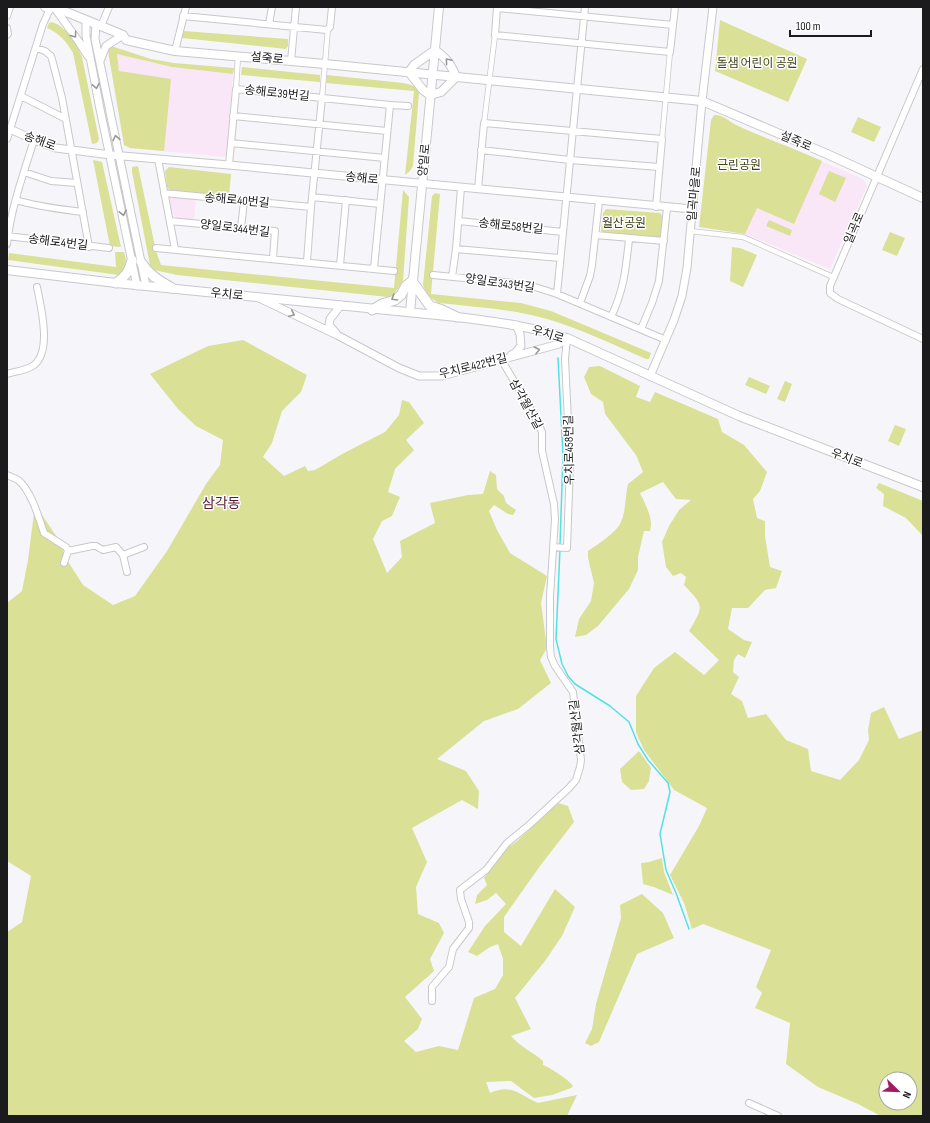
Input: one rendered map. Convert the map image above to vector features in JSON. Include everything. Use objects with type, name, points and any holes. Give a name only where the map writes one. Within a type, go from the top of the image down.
[{"type":"main road","name":"설죽로","points":[[51,7],[124,35],[126,40],[175,51],[489,79],[702,101],[827,154],[923,198]]},
{"type":"main road","name":"양일로","points":[[410,312],[438,7]]},
{"type":"main road","points":[[435,50],[444,56],[452,66],[456,76],[441,92],[430,95],[423,90],[409,72],[414,65],[435,50]]},
{"type":"main road","points":[[116,283],[124,278],[137,261],[158,280],[172,288]]},
{"type":"main road","name":"우치로","points":[[7,270],[137,286],[172,288],[341,305],[372,310],[457,317],[516,325],[544,331],[567,338],[739,416],[923,487]]},
{"type":"main road","points":[[372,310],[382,304],[395,300],[406,286],[412,282],[430,306],[457,317]]},
{"type":"street","points":[[7,16],[10,7]]},
{"type":"street","points":[[7,139],[36,48],[51,7]]},
{"type":"street","points":[[51,7],[79,42],[92,64]]},
{"type":"street","points":[[109,7],[98,25],[95,39],[120,156],[137,261],[137,286]]},
{"type":"street","points":[[175,51],[186,7]]},
{"type":"street","points":[[269,24],[272,7]]},
{"type":"street","points":[[291,61],[296,7]]},
{"type":"street","points":[[322,98],[328,28],[330,26],[332,7]]},
{"type":"street","points":[[478,189],[497,7],[673,25]]},
{"type":"street","points":[[557,294],[585,7]]},
{"type":"street","points":[[656,207],[665,96],[675,7]]},
{"type":"street","name":"일곡마을로","points":[[650,376],[666,340],[682,296],[687,268],[702,101],[713,7]]},
{"type":"street","points":[[183,16],[326,30],[328,28]]},
{"type":"street","points":[[86,20],[86,36],[111,155],[137,261],[146,286]]},
{"type":"street","points":[[7,28],[7,35]]},
{"type":"street","points":[[100,61],[106,46],[124,35]]},
{"type":"street","points":[[495,35],[670,52]]},
{"type":"street","points":[[36,48],[45,51],[51,56],[62,98],[64,118],[71,151]]},
{"type":"street","points":[[236,89],[238,56]]},
{"type":"street","name":"일곡로","points":[[923,69],[830,286],[830,293],[838,299],[923,339]]},
{"type":"street","name":"송해로39번길","points":[[229,165],[236,89],[408,106]]},
{"type":"street","points":[[21,96],[64,118]]},
{"type":"street","name":"송해로39번길","points":[[315,173],[322,98]]},
{"type":"street","points":[[374,268],[390,105]]},
{"type":"street","points":[[233,116],[388,131]]},
{"type":"street","points":[[484,123],[662,139]]},
{"type":"street","name":"송해로","points":[[10,130],[56,148],[71,151],[315,173],[656,207],[692,209]]},
{"type":"street","points":[[7,244],[7,236],[16,200],[34,140]]},
{"type":"street","points":[[231,143],[385,158]]},
{"type":"street","points":[[482,150],[570,160],[659,167]]},
{"type":"street","name":"송해로","points":[[71,151],[89,247]]},
{"type":"street","points":[[158,159],[175,249]]},
{"type":"street","points":[[24,172],[51,181],[77,184]]},
{"type":"street","points":[[307,262],[315,173]]},
{"type":"street","points":[[452,277],[459,221],[461,188]]},
{"type":"street","name":"송해로40번길","points":[[164,193],[311,207]]},
{"type":"street","points":[[312,197],[380,204]]},
{"type":"street","points":[[16,200],[30,205],[83,212]]},
{"type":"street","points":[[340,265],[346,200]]},
{"type":"street","points":[[241,228],[244,201]]},
{"type":"street","points":[[580,303],[590,276],[599,201]]},
{"type":"street","points":[[641,329],[659,281],[667,208]]},
{"type":"street","name":"양일로344번길","points":[[170,221],[275,231],[273,258]]},
{"type":"street","name":"송해로58번길","points":[[459,221],[563,232]]},
{"type":"street","points":[[690,231],[743,237],[833,277]]},
{"type":"street","points":[[596,235],[664,241]]},
{"type":"street","name":"송해로4번길","points":[[7,236],[89,247],[109,248]]},
{"type":"street","points":[[611,317],[621,296],[626,274],[629,239]]},
{"type":"street","points":[[156,248],[273,258],[394,271]]},
{"type":"street","points":[[456,249],[560,258]]},
{"type":"street","name":"양일로343번길","points":[[433,275],[532,286],[580,303],[666,340]]},
{"type":"street","points":[[7,374],[32,366],[39,360],[43,350],[43,318],[37,287]]},
{"type":"street","name":"우치로422번길","points":[[257,297],[337,335],[399,368],[419,376],[442,376],[503,358],[559,344],[567,338]]},
{"type":"street","points":[[337,335],[329,325],[330,319],[341,305]]},
{"type":"street","points":[[503,358],[516,352],[521,346],[520,334],[516,325]]},
{"type":"street","name":"우치로458번길","points":[[553,547],[567,548],[570,463],[565,359],[567,338]]},
{"type":"street","name":"삼각월산길","points":[[432,1001],[432,987],[449,967],[454,949],[469,928],[469,922],[461,899],[460,890],[486,870],[507,843],[569,788],[576,780],[581,760],[573,692],[555,666],[551,657],[549,614],[555,519],[554,504],[542,451],[542,432],[503,358]]},
{"type":"street","points":[[7,475],[17,479],[30,496],[40,518],[44,533],[66,547],[68,551]]},
{"type":"street","points":[[68,551],[92,546],[96,546],[103,550],[116,547],[123,555],[127,572]]},
{"type":"street","points":[[123,555],[144,547]]},
{"type":"street","points":[[64,564],[68,551]]},
{"type":"street","points":[[748,1103],[778,1116]]},
{"type":"shaded area","points":[[117,54],[172,67],[233,74],[226,156],[130,148]]},
{"type":"shaded area","points":[[784,145],[863,179],[867,186],[830,269],[745,234]]},
{"type":"shaded area","points":[[170,197],[196,199],[194,220],[178,219],[173,214],[170,206]]},
{"type":"green space","name":"돌샘 어린이 공원","points":[[720,20],[807,59],[788,102],[715,71]]},
{"type":"green space","points":[[52,22],[59,25],[68,33],[75,42],[82,57],[99,139],[97,143],[92,144],[73,53],[62,38],[47,28],[49,23]]},
{"type":"green space","points":[[184,31],[288,39],[288,46],[286,49],[182,38]]},
{"type":"green space","points":[[108,45],[151,59],[174,63],[234,68],[233,74],[172,67],[117,54],[119,71],[171,79],[164,151],[130,148],[124,145]]},
{"type":"green space","points":[[242,67],[320,75],[320,82],[241,75]]},
{"type":"green space","points":[[327,75],[403,83],[416,88],[419,93],[413,166],[410,171],[405,175],[414,91],[326,83]]},
{"type":"green space","name":"근린공원","points":[[714,115],[723,117],[747,130],[822,161],[794,224],[757,208],[745,234],[699,227],[711,120]]},
{"type":"green space","points":[[858,117],[881,127],[874,142],[851,132]]},
{"type":"green space","points":[[93,160],[102,162],[121,247],[110,246]]},
{"type":"green space","points":[[138,166],[156,251],[161,265],[394,288],[403,190],[409,197],[403,281],[394,294],[388,297],[177,275],[154,270],[150,265],[132,172],[132,167]]},
{"type":"green space","points":[[169,167],[231,174],[229,197],[170,190],[167,187],[165,171]]},
{"type":"green space","points":[[829,171],[846,178],[835,202],[819,194]]},
{"type":"green space","points":[[435,193],[440,194],[431,294],[521,303],[551,311],[651,353],[649,359],[585,332],[547,319],[480,307],[439,303],[434,300],[427,294],[423,285],[432,196]]},
{"type":"green space","name":"월산공원","points":[[606,209],[660,213],[663,217],[662,235],[658,239],[605,234],[601,231],[603,213]]},
{"type":"green space","points":[[769,220],[792,230],[790,236],[766,226]]},
{"type":"green space","points":[[890,232],[905,238],[897,256],[882,250]]},
{"type":"green space","points":[[732,247],[740,248],[757,255],[743,287],[730,281]]},
{"type":"green space","points":[[115,252],[124,252],[126,258],[125,267],[119,275],[8,260],[9,253],[116,267]]},
{"type":"green space","points":[[243,340],[307,375],[301,392],[282,411],[272,443],[263,457],[284,476],[305,466],[308,471],[315,470],[385,432],[399,415],[402,400],[409,402],[424,423],[406,440],[414,450],[395,469],[388,492],[400,497],[392,516],[382,521],[373,539],[387,573],[402,557],[400,541],[435,523],[430,503],[468,495],[483,494],[490,471],[496,475],[497,489],[504,496],[506,503],[516,510],[513,515],[508,514],[494,505],[489,511],[497,530],[510,553],[547,576],[541,603],[547,648],[540,660],[551,683],[518,709],[484,721],[437,759],[466,771],[479,791],[478,809],[462,800],[412,828],[427,862],[416,887],[418,914],[439,923],[444,933],[430,959],[434,971],[405,997],[422,1019],[418,1029],[404,1041],[416,1052],[439,1046],[458,1050],[474,998],[495,989],[503,975],[503,959],[498,944],[490,947],[477,956],[468,952],[485,926],[506,904],[496,893],[487,900],[475,904],[477,895],[487,885],[484,878],[504,850],[517,841],[558,803],[568,806],[574,822],[540,866],[504,917],[504,932],[521,946],[555,889],[575,907],[562,936],[545,961],[515,998],[531,1029],[511,1036],[518,1043],[543,1061],[543,1065],[560,1074],[573,1086],[552,1095],[534,1098],[511,1081],[486,1082],[490,1093],[504,1089],[515,1091],[538,1103],[577,1095],[567,1116],[7,1116],[7,932],[22,922],[31,876],[7,861],[7,603],[22,591],[28,560],[35,505],[57,537],[67,560],[83,585],[113,605],[135,596],[167,551],[206,484],[220,465],[223,440],[196,426],[178,409],[150,374],[208,346]]},
{"type":"green space","points":[[600,366],[640,386],[636,397],[650,402],[655,392],[718,419],[722,432],[744,445],[767,472],[760,491],[753,499],[757,518],[765,521],[765,536],[770,567],[782,571],[776,588],[765,590],[748,608],[732,608],[728,629],[744,640],[752,642],[745,658],[738,654],[734,660],[733,672],[739,677],[731,694],[742,701],[748,718],[766,714],[786,740],[808,749],[811,771],[840,780],[859,760],[869,740],[868,730],[871,713],[884,707],[899,739],[923,730],[923,1116],[881,1116],[858,1104],[818,1087],[786,1064],[790,1023],[755,1008],[762,993],[756,987],[771,950],[703,924],[692,929],[684,903],[670,875],[699,826],[707,808],[674,790],[644,750],[636,732],[636,696],[654,668],[675,652],[704,675],[719,660],[689,631],[697,616],[700,606],[684,585],[686,577],[681,573],[673,576],[666,567],[662,542],[669,526],[679,510],[691,500],[676,499],[663,482],[640,493],[648,512],[651,526],[650,531],[644,531],[638,557],[638,570],[629,589],[598,626],[586,635],[575,637],[579,619],[591,601],[594,583],[588,558],[588,551],[610,535],[618,527],[622,520],[628,484],[643,472],[636,455],[605,414],[603,402],[591,394],[584,377],[589,367]]},
{"type":"green space","points":[[749,377],[770,386],[766,394],[745,385]]},
{"type":"green space","points":[[785,381],[792,384],[785,402],[777,399]]},
{"type":"green space","points":[[895,425],[906,429],[899,446],[888,441]]},
{"type":"green space","points":[[879,483],[923,501],[923,536],[906,518],[883,506],[884,494],[876,488]]},
{"type":"green space","points":[[639,751],[651,768],[649,781],[644,789],[631,790],[622,782],[620,769]]},
{"type":"green space","points":[[662,858],[664,872],[673,895],[643,884],[641,863]]},
{"type":"green space","points":[[642,894],[663,913],[674,938],[637,954],[599,1042],[591,1046],[585,1043],[592,1029],[596,1004],[621,918],[620,905]]},
{"type":"waterway","points":[[558,358],[563,455],[560,545]]},
{"type":"waterway","points":[[560,549],[556,639],[562,664],[568,676],[575,684],[610,706],[629,722],[638,744],[648,760],[668,783],[670,792],[660,834],[666,870],[689,929]]},
{"type":"district","name":"삼각동","points":[[221,503]]}]
